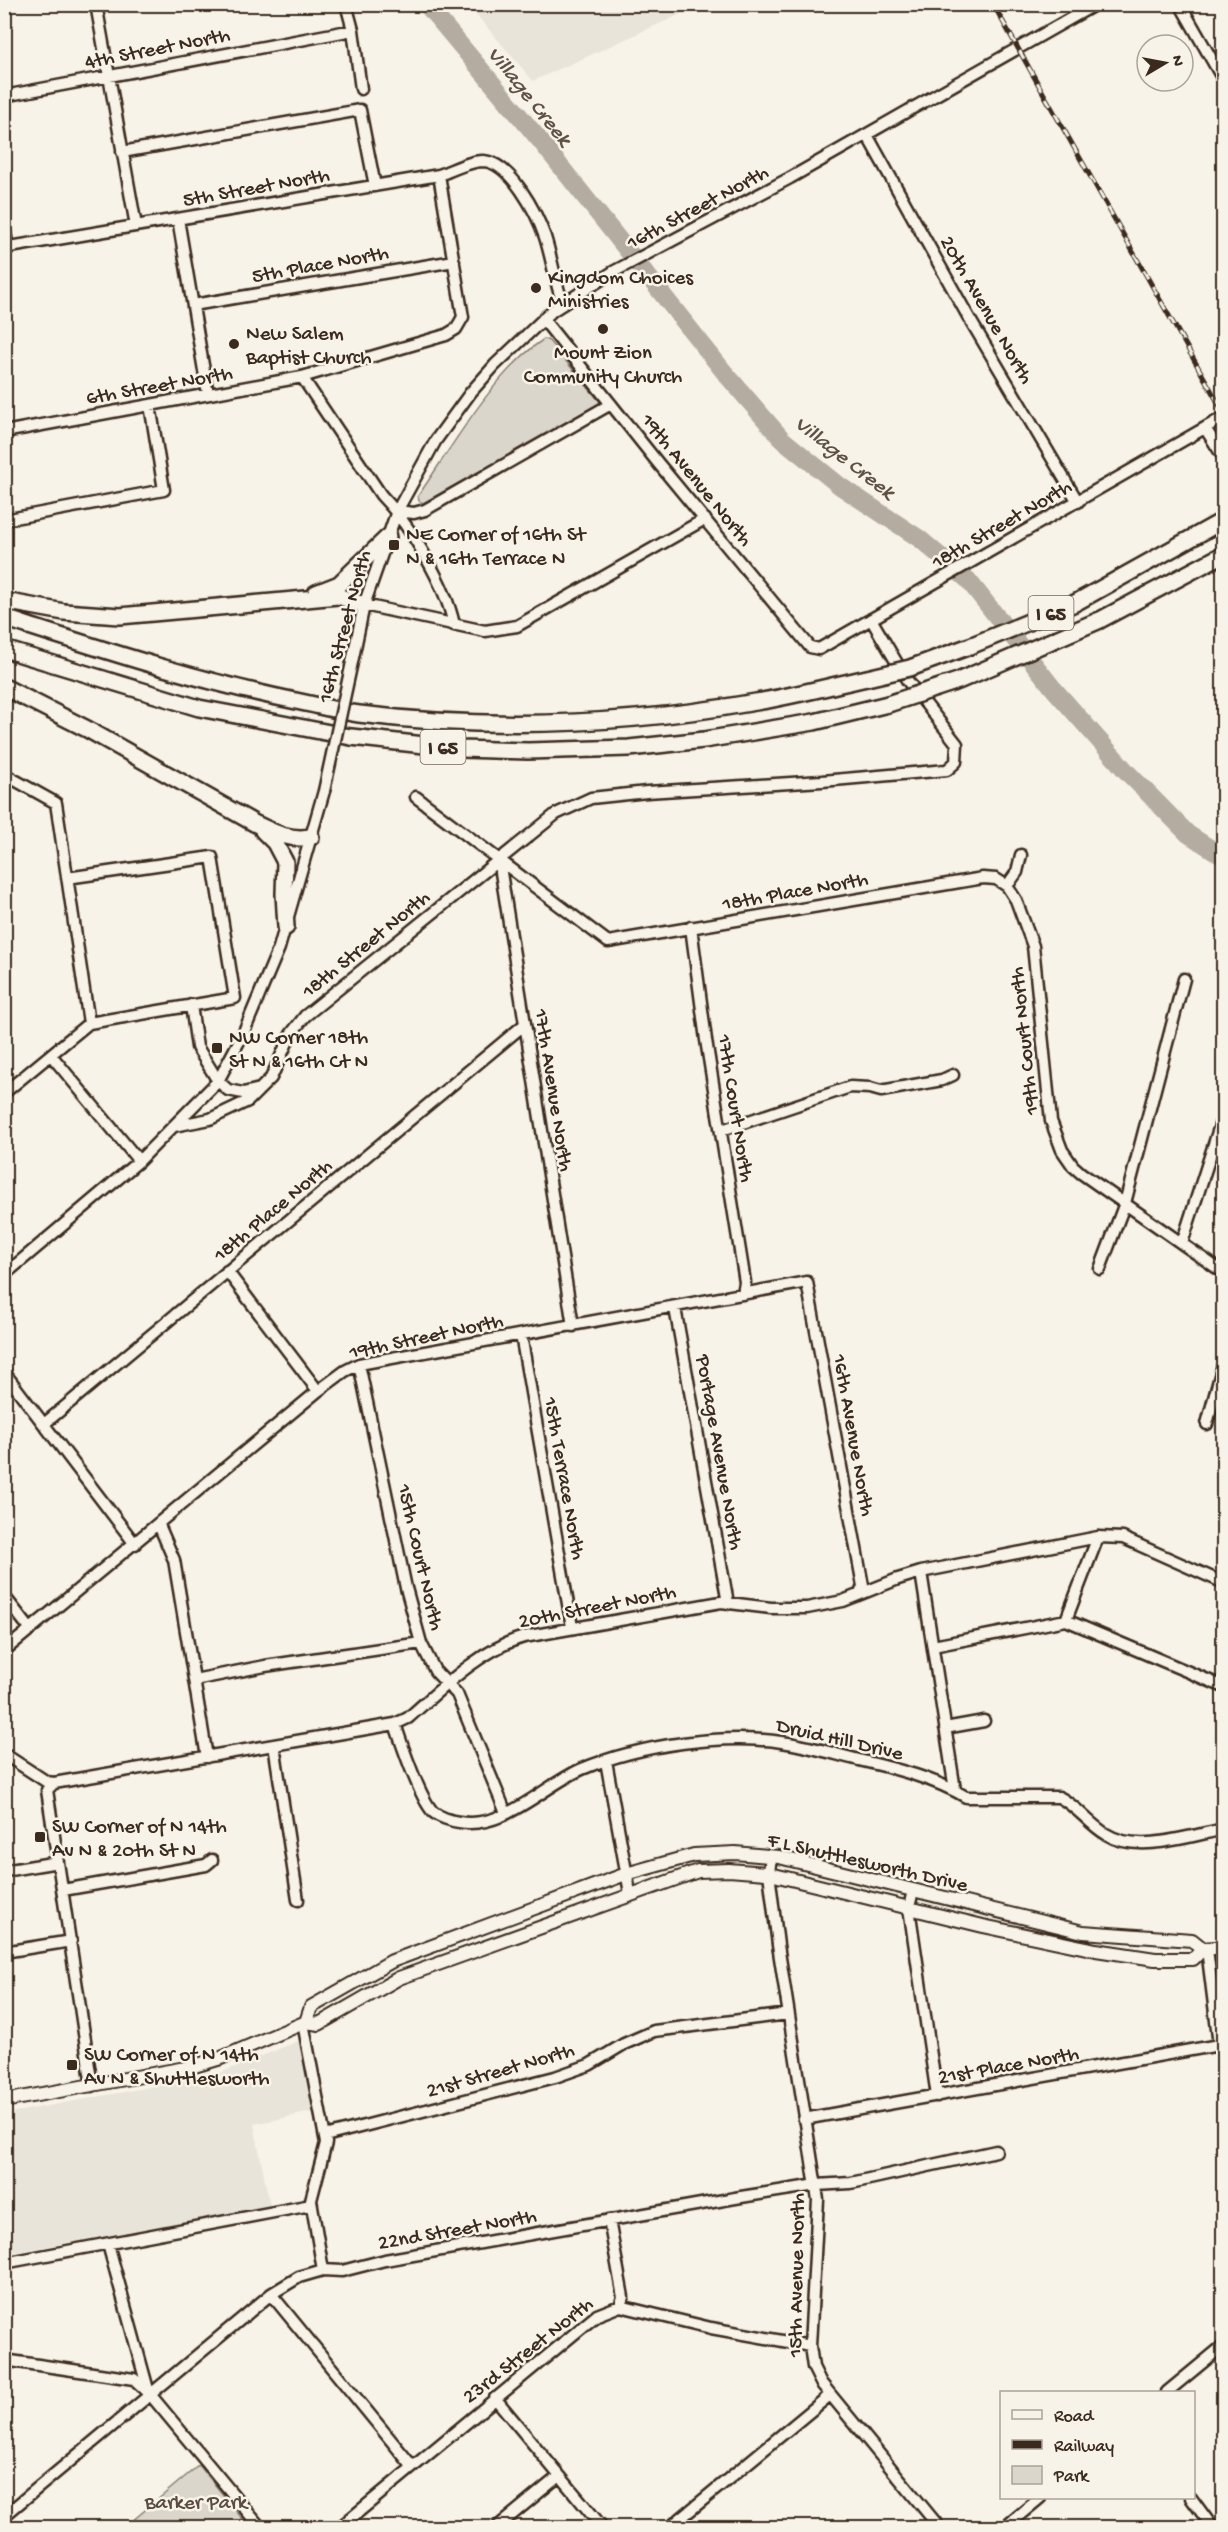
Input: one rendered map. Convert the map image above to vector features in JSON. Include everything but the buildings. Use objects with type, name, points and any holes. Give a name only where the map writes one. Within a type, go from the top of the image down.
[{"type":"highway","name":"I 65","points":[[4,618],[138,661],[262,694],[357,713],[436,721],[534,723],[614,721],[756,702],[910,668],[1075,603],[1224,520]]},
{"type":"highway","points":[[280,602],[316,593],[339,584],[388,537]]},
{"type":"highway","name":"I 65","points":[[4,649],[199,708],[351,737],[461,749],[528,752],[629,748],[704,740],[814,722],[888,704],[957,681],[1100,620],[1224,555]]},
{"type":"highway","points":[[4,602],[64,612],[120,616],[338,596],[364,605]]},
{"type":"highway","points":[[4,687],[87,729],[254,823],[282,836],[311,837]]},
{"type":"highway","points":[[254,823],[275,843],[285,862],[286,927]]},
{"type":"main road","name":"F L Shuttlesworth Drive","points":[[305,2022],[311,2007],[392,1961],[626,1874],[694,1855],[735,1853],[771,1856],[1083,1932],[1192,1940],[1205,1949]]},
{"type":"main road","name":"F L Shuttlesworth Drive","points":[[4,2101],[191,2067],[221,2058],[305,2022],[319,2024],[399,1978],[630,1893],[698,1871],[729,1870],[769,1873],[983,1926],[1125,1956],[1193,1959],[1205,1949],[1224,1947]]},
{"type":"street","points":[[96,4],[136,226]]},
{"type":"street","points":[[346,4],[353,30],[361,89]]},
{"type":"street","name":"16th Street North","points":[[174,1126],[218,1081],[263,991],[286,927],[324,791],[364,605],[397,511],[436,440],[471,392],[495,365],[543,319],[613,272],[867,135],[1096,4]]},
{"type":"street","points":[[1180,4],[1224,81]]},
{"type":"street","name":"4th Street North","points":[[4,96],[353,30]]},
{"type":"street","points":[[122,153],[360,110],[375,186]]},
{"type":"street","name":"20th Avenue North","points":[[867,135],[969,318],[1078,502]]},
{"type":"street","name":"5th Street North","points":[[6,248],[440,175],[464,165],[485,161],[496,164],[508,174],[537,216],[563,304]]},
{"type":"street","points":[[440,175],[454,261]]},
{"type":"street","points":[[178,219],[208,394]]},
{"type":"street","points":[[4,227],[6,248]]},
{"type":"street","name":"5th Place North","points":[[193,305],[454,261]]},
{"type":"street","name":"6th Street North","points":[[4,432],[302,377],[446,335],[456,329],[463,317],[454,261]]},
{"type":"street","name":"19th Avenue North","points":[[543,319],[800,634]]},
{"type":"street","points":[[302,377],[381,495],[397,511],[445,595],[454,625]]},
{"type":"street","points":[[397,511],[414,513],[425,510],[611,404]]},
{"type":"street","points":[[4,520],[164,490],[150,405]]},
{"type":"street","name":"18th Street North","points":[[800,634],[810,647],[819,649],[1224,417]]},
{"type":"street","points":[[1205,428],[1224,458]]},
{"type":"street","points":[[364,605],[485,631],[517,626],[705,519]]},
{"type":"street","name":"18th Street North","points":[[174,1126],[210,1119],[248,1101],[272,1078],[291,1034],[305,1016],[556,814],[591,798],[947,770],[956,762],[957,744],[906,680],[872,619]]},
{"type":"street","points":[[4,774],[56,803],[89,1023]]},
{"type":"street","points":[[416,797],[499,860]]},
{"type":"street","points":[[1007,886],[1017,872],[1022,855]]},
{"type":"street","points":[[4,1093],[89,1023],[235,998],[212,857],[67,878]]},
{"type":"street","name":"18th Place North","points":[[499,860],[608,942],[983,879],[996,879],[1007,886]]},
{"type":"street","name":"17th Avenue North","points":[[499,860],[573,1326]]},
{"type":"street","name":"19th Court North","points":[[1007,886],[1016,900],[1033,946],[1052,1121],[1067,1159],[1081,1173],[1224,1273]]},
{"type":"street","name":"17th Court North","points":[[692,927],[706,1040],[745,1282],[743,1294]]},
{"type":"street","points":[[1100,1269],[1125,1203],[1184,979]]},
{"type":"street","points":[[191,1005],[197,1047],[218,1081],[228,1090],[243,1094],[260,1089]]},
{"type":"street","name":"18th Place North","points":[[44,1424],[525,1024]]},
{"type":"street","points":[[51,1055],[138,1161]]},
{"type":"street","points":[[722,1130],[850,1087],[870,1088],[881,1092],[942,1080],[953,1075]]},
{"type":"street","points":[[1182,1243],[1219,1145],[1224,1113]]},
{"type":"street","points":[[4,1275],[138,1161],[174,1126]]},
{"type":"street","points":[[227,1271],[318,1391]]},
{"type":"street","name":"19th Street North","points":[[4,1651],[159,1525],[318,1391],[345,1371],[359,1364],[675,1308],[807,1282]]},
{"type":"street","name":"16th Avenue North","points":[[807,1282],[863,1586],[860,1594]]},
{"type":"street","name":"Portage Avenue North","points":[[675,1308],[728,1603]]},
{"type":"street","name":"15th Terrace North","points":[[521,1335],[572,1627]]},
{"type":"street","points":[[1207,1424],[1224,1361]]},
{"type":"street","name":"15th Court North","points":[[359,1364],[406,1587],[421,1643],[435,1671],[457,1694],[506,1813]]},
{"type":"street","points":[[4,1372],[135,1544]]},
{"type":"street","points":[[159,1525],[174,1560],[207,1757]]},
{"type":"street","points":[[1066,1620],[1098,1537],[1123,1538],[1224,1583]]},
{"type":"street","name":"20th Street North","points":[[54,1783],[395,1724],[408,1718],[448,1683],[483,1657],[513,1640],[572,1627],[721,1602],[796,1609],[843,1601],[921,1572],[1098,1537]]},
{"type":"street","points":[[921,1572],[955,1790]]},
{"type":"street","points":[[4,1596],[30,1629]]},
{"type":"street","points":[[933,1646],[1066,1620],[1224,1687]]},
{"type":"street","points":[[194,1680],[265,1666],[421,1643]]},
{"type":"street","points":[[945,1728],[984,1720]]},
{"type":"street","name":"Druid Hill Drive","points":[[395,1724],[422,1792],[434,1812],[457,1822],[484,1821],[506,1813],[581,1770],[606,1761],[663,1745],[752,1739],[788,1743],[885,1766],[955,1790],[966,1797],[1059,1797],[1072,1804],[1104,1834],[1137,1845],[1224,1830]]},
{"type":"street","points":[[274,1745],[298,1900]]},
{"type":"street","points":[[4,1754],[47,1782],[54,1783]]},
{"type":"street","points":[[606,1761],[630,1893]]},
{"type":"street","points":[[54,1783],[47,1790],[92,2086]]},
{"type":"street","name":"15th Avenue North","points":[[771,1856],[769,1873],[788,2014],[818,2200],[810,2346],[813,2367],[830,2395],[940,2528]]},
{"type":"street","points":[[63,1890],[206,1865],[212,1860]]},
{"type":"street","points":[[4,1871],[58,1862]]},
{"type":"street","points":[[913,1890],[909,1908],[937,2097]]},
{"type":"street","points":[[4,1952],[71,1941]]},
{"type":"street","points":[[1205,1949],[1221,2048]]},
{"type":"street","name":"21st Street North","points":[[325,2136],[555,2077],[589,2065],[624,2044],[654,2031],[788,2014]]},
{"type":"street","points":[[305,2022],[325,2136],[324,2154],[312,2193],[311,2205],[323,2270]]},
{"type":"street","name":"21st Place North","points":[[804,2119],[1221,2048]]},
{"type":"street","name":"22nd Street North","points":[[4,2516],[149,2393],[271,2294],[299,2277],[323,2270],[342,2271],[386,2260],[609,2220],[816,2185],[850,2183],[890,2176],[996,2151]]},
{"type":"street","points":[[4,2263],[311,2205]]},
{"type":"street","points":[[609,2220],[622,2297],[620,2306]]},
{"type":"street","points":[[108,2244],[149,2393]]},
{"type":"street","points":[[271,2294],[412,2466]]},
{"type":"street","name":"23rd Street North","points":[[339,2528],[597,2315],[620,2306],[711,2328],[810,2346]]},
{"type":"street","points":[[1168,2391],[1224,2345]]},
{"type":"street","points":[[4,2360],[134,2379],[149,2393],[261,2528]]},
{"type":"street","points":[[669,2528],[830,2395]]},
{"type":"street","points":[[495,2398],[603,2528]]},
{"type":"street","points":[[496,2528],[560,2476]]},
{"type":"street","points":[[1004,2528],[1039,2499]]},
{"type":"street","points":[[1192,2499],[1213,2528]]},
{"type":"shaded area","points":[[468,5],[701,5],[533,81]]},
{"type":"shaded area","points":[[301,2040],[312,2112],[254,2124],[270,2206],[5,2254],[5,2114],[215,2075]]},
{"type":"green space","points":[[544,339],[549,341],[601,403],[423,503],[419,501],[418,496],[491,390],[526,353]]},
{"type":"green space","name":"Barker Park","points":[[199,2465],[249,2527],[125,2527]]},
{"type":"waterway","name":"Village Creek","points":[[426,4],[538,138],[725,373],[782,439],[840,486],[920,539],[968,580],[1053,688],[1127,772],[1188,834],[1224,857]]},
{"type":"railway","points":[[993,4],[1224,413]]},
{"type":"place","name":"Kingdom Choices Ministries","points":[[536,288]]},
{"type":"place","name":"Mount Zion Community Church","points":[[603,329]]},
{"type":"place","name":"New Salem Baptist Church","points":[[234,344]]},
{"type":"place","name":"NE Corner of 16th St N & 16th Terrace N","points":[[394,545]]},
{"type":"place","name":"NW Corner 18th St N & 16th Ct N","points":[[217,1048]]},
{"type":"place","name":"SW Corner of N 14th Av N & 20th St N","points":[[40,1837]]},
{"type":"place","name":"SW Corner of N 14th Av N & Shuttlesworth","points":[[72,2065]]}]
